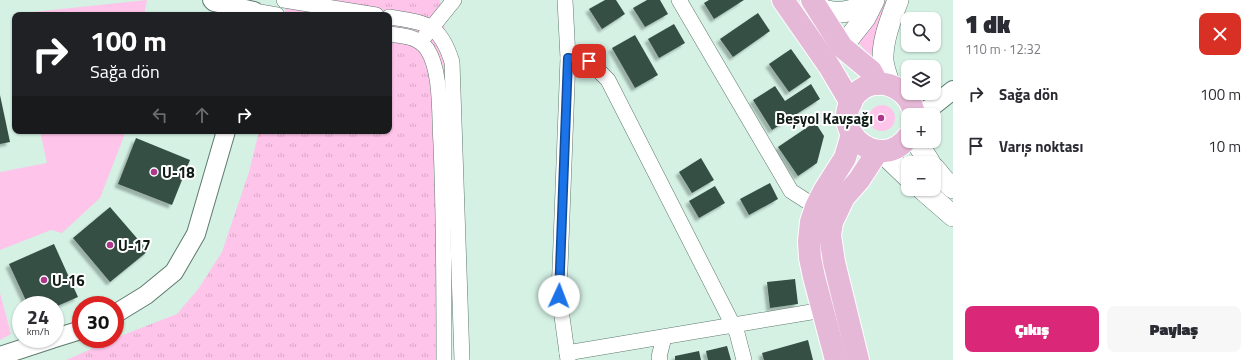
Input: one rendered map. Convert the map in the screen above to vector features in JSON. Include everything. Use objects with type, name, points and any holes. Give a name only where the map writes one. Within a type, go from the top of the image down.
[{"type":"main road","points":[[783,0],[829,66],[851,103]]},
{"type":"main road","points":[[829,66],[842,47],[862,23],[874,0]]},
{"type":"main road","points":[[814,3],[828,11],[844,12],[865,6],[874,0]]},
{"type":"main road","points":[[895,89],[883,61],[884,45],[890,20],[898,0]]},
{"type":"main road","points":[[814,3],[842,47],[911,101],[912,108]]},
{"type":"main road","points":[[895,89],[869,86],[860,91],[851,103],[848,121],[852,134],[858,142],[867,148],[879,151],[890,150],[901,143]]},
{"type":"main road","points":[[836,360],[810,258],[811,222],[816,207],[845,158],[852,134]]},
{"type":"main road","points":[[879,151],[901,170]]},
{"type":"main road","points":[[858,360],[834,262],[830,235],[832,222],[844,197],[879,151]]},
{"type":"main road","points":[[941,177],[953,188]]},
{"type":"main road","points":[[930,196],[953,216]]},
{"type":"street","points":[[212,0],[214,2],[261,12]]},
{"type":"street","points":[[284,0],[358,12]]},
{"type":"street","points":[[420,41],[454,0]]},
{"type":"street","points":[[565,0],[568,58],[559,296],[568,357],[664,337],[823,310]]},
{"type":"street","points":[[679,0],[791,191],[816,207]]},
{"type":"street","points":[[392,18],[418,22],[431,28],[441,36],[452,62],[462,360]]},
{"type":"street","points":[[392,35],[420,41],[432,58],[438,78],[443,200],[444,360]]},
{"type":"street","points":[[568,58],[589,61],[608,80],[737,333],[744,360]]},
{"type":"street","points":[[941,90],[953,89]]},
{"type":"street","points":[[930,108],[953,89]]},
{"type":"street","points":[[124,308],[146,295],[174,272],[196,234],[225,134]]},
{"type":"street","points":[[660,360],[659,357],[664,337]]},
{"type":"street","points":[[0,356],[25,348]]},
{"type":"green space","points":[[147,0],[145,12],[33,12]]},
{"type":"green space","points":[[287,0],[440,0],[445,30],[451,360],[66,360],[94,348],[124,348],[124,335],[177,314],[199,288],[222,252],[249,172],[258,134],[392,134],[392,12],[285,12]]},
{"type":"green space","points":[[884,0],[890,0],[877,34],[871,57],[858,42]]},
{"type":"green space","points":[[882,105],[891,109],[895,118],[891,127],[882,131],[873,127],[869,118],[873,109]]},
{"type":"green space","points":[[41,134],[125,134],[100,198],[62,233],[51,230],[0,250],[0,172],[47,163]]},
{"type":"green space","points":[[0,293],[11,334],[0,340]]},
{"type":"building","points":[[605,0],[616,0],[625,14],[602,29],[589,9]]},
{"type":"building","points":[[647,0],[660,0],[668,14],[645,27],[633,8]]},
{"type":"building","points":[[709,0],[744,0],[714,19],[704,3]]},
{"type":"building","points":[[758,13],[770,31],[733,57],[720,39]]},
{"type":"building","points":[[674,24],[685,43],[659,58],[648,39]]},
{"type":"building","points":[[635,35],[658,75],[635,88],[612,48]]},
{"type":"building","points":[[791,49],[811,77],[789,92],[769,64]]},
{"type":"building","points":[[811,84],[820,99],[772,130],[753,100],[775,86],[785,101]]},
{"type":"building","points":[[0,95],[10,142],[0,144]]},
{"type":"building","points":[[815,122],[824,136],[817,163],[798,176],[778,147]]},
{"type":"building","name":"U-18","points":[[136,138],[190,160],[172,205],[118,184]]},
{"type":"building","points":[[701,158],[714,180],[692,193],[679,172]]},
{"type":"building","points":[[770,183],[778,199],[749,215],[740,199]]},
{"type":"building","points":[[715,186],[725,203],[699,218],[689,201]]},
{"type":"building","name":"U-17","points":[[110,207],[148,251],[110,282],[73,238]]},
{"type":"building","name":"U-16","points":[[54,244],[78,296],[72,296],[72,300],[64,303],[64,296],[24,296],[9,264]]},
{"type":"building","points":[[795,279],[798,304],[770,308],[767,282]]},
{"type":"building","points":[[808,340],[813,360],[764,360],[762,353]]},
{"type":"building","points":[[727,346],[731,360],[708,360],[706,351]]},
{"type":"building","points":[[699,351],[701,360],[675,360],[675,356]]},
{"type":"place","name":"Beşyol Kavşağı","points":[[881,118]]},
{"type":"place","name":"U-18","points":[[154,172]]},
{"type":"place","name":"U-17","points":[[110,245]]},
{"type":"place","name":"U-16","points":[[44,280]]},
{"type":"route","points":[[559,296],[568,58],[589,61]]}]
